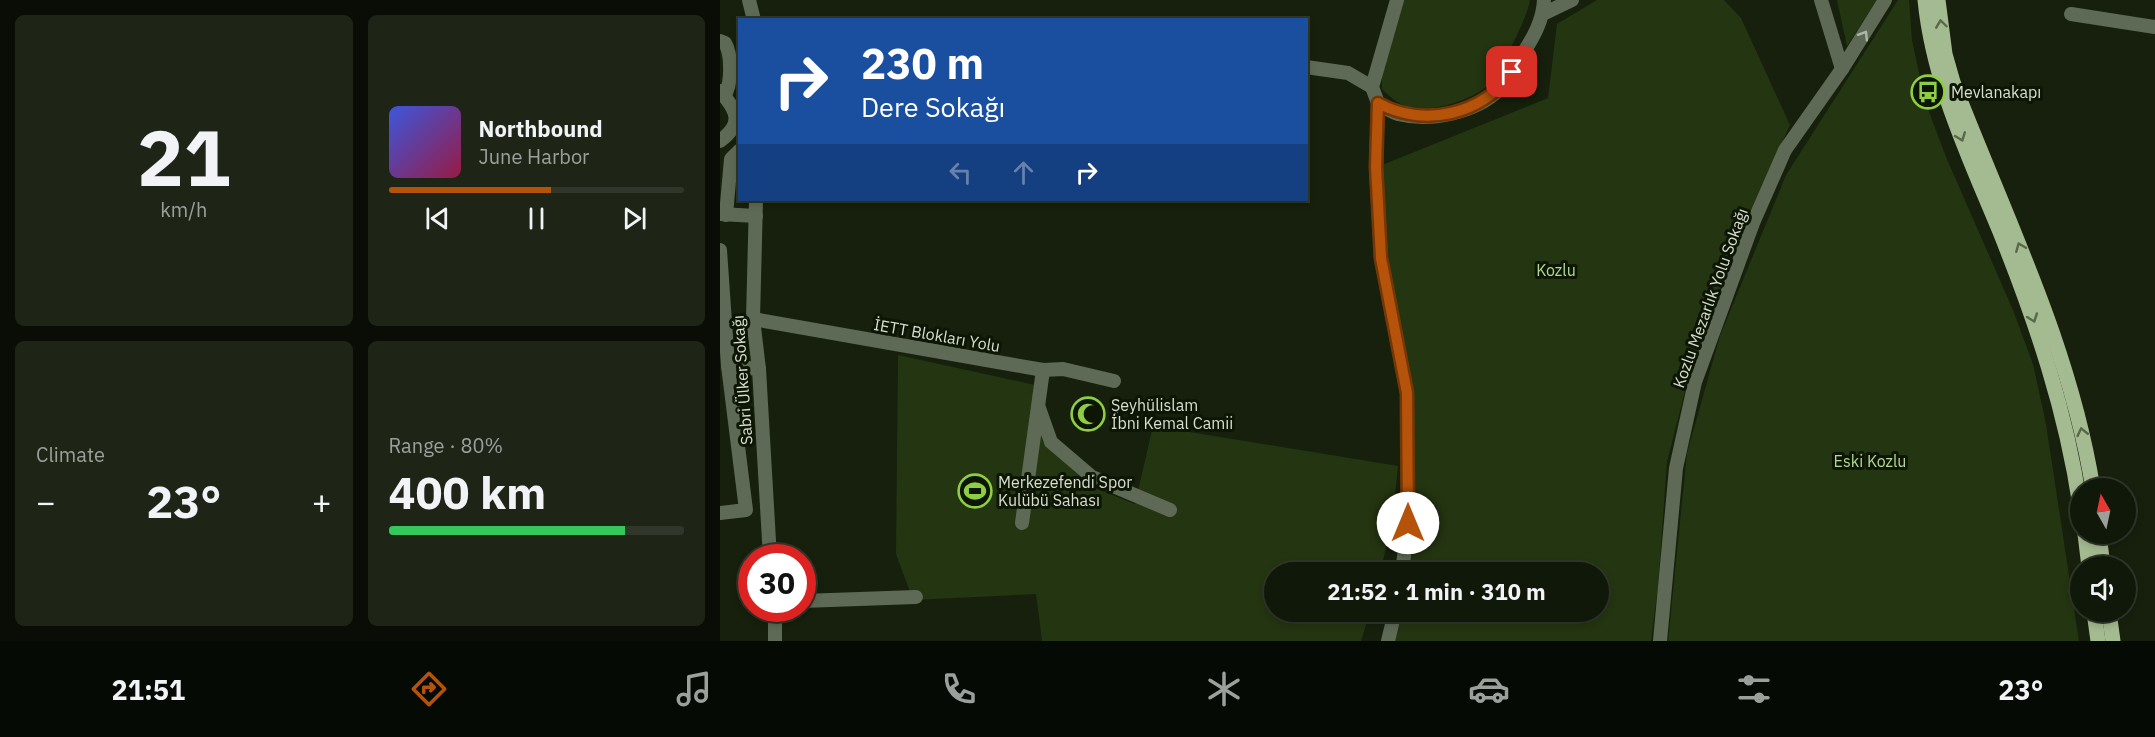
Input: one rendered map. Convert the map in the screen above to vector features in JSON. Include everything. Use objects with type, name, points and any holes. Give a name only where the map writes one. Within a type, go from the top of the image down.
[{"type":"main road","points":[[1925,0],[1941,83],[2048,359],[2066,427],[2075,478]]},
{"type":"main road","points":[[1938,0],[1945,54],[1953,82],[2035,285],[2068,375],[2091,478]]},
{"type":"main road","points":[[2095,622],[2098,641]]},
{"type":"main road","points":[[2110,622],[2113,641]]},
{"type":"street","points":[[749,0],[754,18]]},
{"type":"street","points":[[1397,0],[1372,87],[1378,103],[1376,167],[1381,258],[1407,393],[1408,523],[1403,562]]},
{"type":"street","points":[[1378,103],[1396,114],[1418,116],[1464,110],[1484,102],[1501,89],[1534,37],[1544,7],[1572,0]]},
{"type":"street","points":[[1821,0],[1842,69]]},
{"type":"street","name":"Kozlu Mezarlık Yolu Sokağı","points":[[1660,641],[1676,468],[1695,382],[1753,223],[1785,150],[1842,69],[1885,0]]},
{"type":"street","points":[[2071,14],[2155,27]]},
{"type":"street","points":[[720,41],[725,44],[728,51],[729,88],[722,94],[735,108],[735,121],[730,133],[720,141]]},
{"type":"street","points":[[1308,67],[1348,73],[1372,87]]},
{"type":"street","points":[[738,152],[731,159],[723,214],[756,216]]},
{"type":"street","name":"Sabri Ülker Sokağı","points":[[756,201],[753,319],[759,369],[769,544]]},
{"type":"street","points":[[720,250],[728,366],[746,510],[720,513]]},
{"type":"street","name":"İETT Blokları Yolu","points":[[753,319],[1043,370],[1063,369],[1114,381]]},
{"type":"street","points":[[728,366],[759,369]]},
{"type":"street","points":[[1022,523],[1043,370]]},
{"type":"street","points":[[1039,408],[1051,442],[1092,477],[1170,510]]},
{"type":"street","points":[[816,601],[916,597]]},
{"type":"street","points":[[775,622],[775,641]]},
{"type":"street","points":[[1388,641],[1393,622]]},
{"type":"green space","points":[[1404,0],[1530,0],[1512,45],[1487,86],[1460,101],[1439,107],[1418,108],[1402,104],[1382,89],[1382,75]]},
{"type":"green space","name":"Kozlu","points":[[1597,0],[1724,0],[1741,18],[1790,125],[1737,240],[1686,387],[1667,462],[1658,587],[1651,641],[1395,641],[1400,622],[1609,622],[1609,562],[1410,562],[1415,435],[1408,368],[1389,261],[1382,165],[1548,98],[1557,24]]},
{"type":"green space","points":[[1837,0],[1877,0],[1847,46]]},
{"type":"green space","name":"Eski Kozlu","points":[[1898,0],[1909,0],[1912,40],[1925,101],[1946,157],[2013,310],[2033,364],[2046,424],[2070,582],[2070,622],[2076,622],[2079,641],[1668,641],[1687,453],[1720,336],[1786,175]]},
{"type":"green space","points":[[898,355],[1035,385],[1043,442],[1090,486],[1135,504],[1153,426],[1398,466],[1392,523],[1383,562],[1264,562],[1264,622],[1367,622],[1361,641],[1042,641],[1036,594],[913,600],[896,554]]},
{"type":"place","name":"Mevlanakapı","points":[[1928,92]]},
{"type":"place","name":"Şeyhülislam İbni Kemal Camii","points":[[1088,414]]},
{"type":"place","name":"Merkezefendi Spor Kulübü Sahası","points":[[975,491]]},
{"type":"route","points":[[1408,523],[1407,393],[1381,258],[1376,167],[1378,103],[1396,114],[1418,116],[1440,115],[1464,110],[1484,102],[1501,89],[1512,72]]}]
